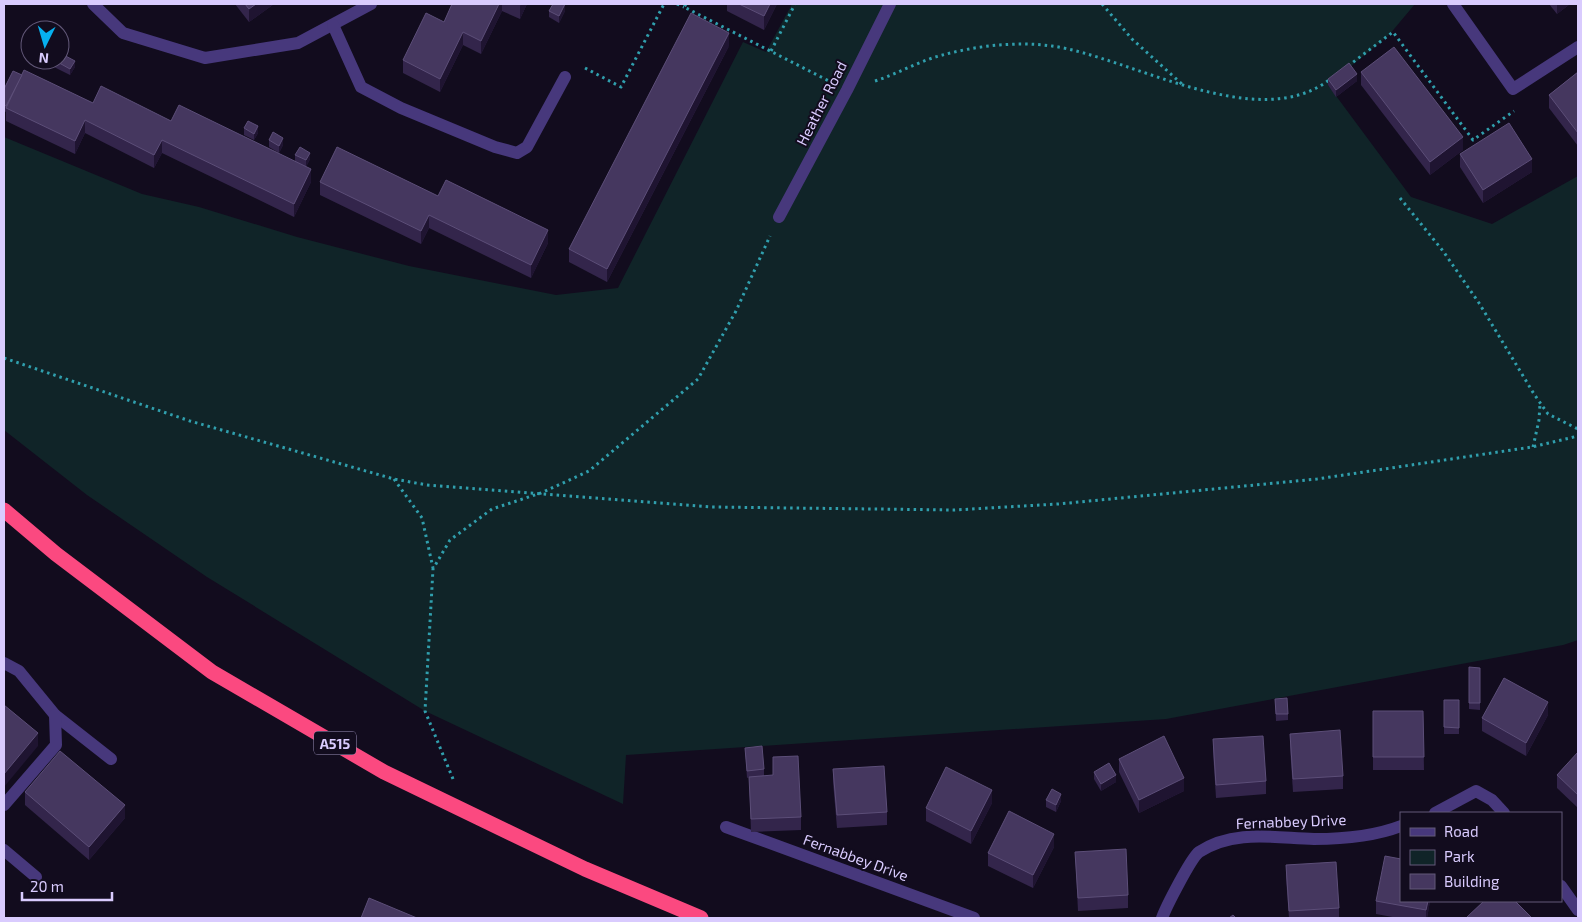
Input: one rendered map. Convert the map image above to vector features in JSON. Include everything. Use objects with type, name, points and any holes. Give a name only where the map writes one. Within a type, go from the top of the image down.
[{"type":"highway","name":"A515","points":[[4,510],[56,554],[212,672],[384,772],[585,869],[701,918]]},
{"type":"street","points":[[94,4],[123,33],[205,58],[298,43],[371,4]]},
{"type":"street","name":"Heather Road","points":[[778,217],[847,90],[890,4]]},
{"type":"street","points":[[1454,4],[1513,90],[1578,47]]},
{"type":"street","points":[[333,25],[361,87],[401,108],[495,148],[516,153],[527,147],[565,77]]},
{"type":"street","points":[[4,663],[19,671],[55,715],[111,760]]},
{"type":"street","points":[[4,805],[56,745],[55,715]]},
{"type":"street","points":[[1437,812],[1476,791],[1492,800],[1503,812]]},
{"type":"street","name":"Fernabbey Drive","points":[[1162,918],[1166,907],[1198,853],[1236,836],[1318,839],[1384,833],[1400,826]]},
{"type":"street","name":"Fernabbey Drive","points":[[726,827],[974,918]]},
{"type":"street","points":[[4,850],[36,877]]},
{"type":"street","points":[[1562,887],[1578,910]]},
{"type":"path","points":[[565,77],[572,61],[621,86],[664,4]]},
{"type":"path","points":[[677,4],[685,5],[847,90]]},
{"type":"path","points":[[771,51],[794,4]]},
{"type":"path","points":[[1102,4],[1132,39],[1186,87]]},
{"type":"path","points":[[1343,70],[1393,32],[1473,140],[1519,108]]},
{"type":"path","points":[[854,75],[869,83],[937,56],[982,47],[1051,46],[1086,53],[1186,87],[1227,96],[1276,98],[1301,94],[1320,87],[1335,76]]},
{"type":"path","points":[[1400,198],[1443,251],[1479,303],[1540,404],[1548,414],[1578,429]]},
{"type":"path","points":[[433,569],[450,540],[492,509],[541,493],[589,471],[698,379],[736,311],[778,217]]},
{"type":"path","points":[[4,358],[190,421],[394,479],[427,485],[711,507],[955,510],[1058,504],[1317,479],[1532,447],[1578,436]]},
{"type":"path","points":[[1532,447],[1539,420],[1540,404]]},
{"type":"path","points":[[394,479],[422,518],[433,569],[425,712],[466,812]]},
{"type":"green space","points":[[792,4],[1415,4],[1389,35],[1328,85],[1411,197],[1492,224],[1578,176],[1578,640],[1563,645],[1166,719],[626,755],[623,804],[425,711],[207,577],[87,495],[4,430],[4,137],[142,194],[199,207],[297,237],[409,266],[556,295],[618,288],[743,42],[766,52]]},
{"type":"building","points":[[245,4],[256,4],[249,9]]},
{"type":"building","points":[[452,4],[499,4],[481,41],[463,32],[440,79],[403,60],[426,13],[444,22]]},
{"type":"building","points":[[553,4],[565,4],[559,16],[549,11]]},
{"type":"building","points":[[739,4],[770,4],[764,16]]},
{"type":"building","points":[[691,13],[729,33],[607,269],[569,249]]},
{"type":"building","points":[[1394,47],[1463,137],[1430,162],[1361,72]]},
{"type":"building","points":[[70,58],[75,61],[70,69]]},
{"type":"building","points":[[1349,63],[1357,74],[1336,90],[1328,79]]},
{"type":"building","points":[[24,70],[93,103],[101,86],[171,121],[179,105],[311,169],[294,204],[162,140],[154,155],[85,120],[75,141],[6,108]]},
{"type":"building","points":[[13,71],[22,75],[6,106],[4,105],[4,89]]},
{"type":"building","points":[[1578,72],[1578,133],[1549,95]]},
{"type":"building","points":[[248,121],[258,126],[254,134],[244,128]]},
{"type":"building","points":[[1509,123],[1532,159],[1483,190],[1460,154]]},
{"type":"building","points":[[273,132],[283,138],[279,146],[269,140]]},
{"type":"building","points":[[300,147],[310,153],[306,160],[295,155]]},
{"type":"building","points":[[337,147],[438,196],[446,180],[548,230],[531,265],[429,215],[421,231],[320,182]]},
{"type":"building","points":[[1469,667],[1480,668],[1480,703],[1469,703]]},
{"type":"building","points":[[1504,678],[1548,702],[1526,743],[1482,718]]},
{"type":"building","points":[[1287,698],[1288,714],[1276,714],[1275,699]]},
{"type":"building","points":[[1444,700],[1459,700],[1459,728],[1444,727]]},
{"type":"building","points":[[4,705],[38,733],[4,774]]},
{"type":"building","points":[[1373,711],[1423,711],[1424,757],[1373,757]]},
{"type":"building","points":[[1340,730],[1343,776],[1293,779],[1290,734]]},
{"type":"building","points":[[1164,736],[1184,778],[1139,800],[1119,759]]},
{"type":"building","points":[[1263,736],[1266,781],[1216,785],[1213,739]]},
{"type":"building","points":[[762,746],[764,769],[747,771],[745,748]]},
{"type":"building","points":[[60,751],[125,805],[89,847],[25,792]]},
{"type":"building","points":[[1578,752],[1578,795],[1557,775]]},
{"type":"building","points":[[798,756],[801,817],[751,819],[749,777],[773,775],[773,757]]},
{"type":"building","points":[[1109,763],[1116,775],[1101,784],[1094,772]]},
{"type":"building","points":[[884,766],[887,812],[837,815],[833,769]]},
{"type":"building","points":[[946,767],[992,790],[971,831],[926,808]]},
{"type":"building","points":[[1052,789],[1061,794],[1056,805],[1046,800]]},
{"type":"building","points":[[1009,811],[1054,834],[1033,875],[988,853]]},
{"type":"building","points":[[1126,849],[1128,895],[1078,898],[1075,852]]},
{"type":"building","points":[[1385,856],[1400,859],[1400,902],[1428,902],[1426,910],[1376,901]]},
{"type":"building","points":[[1336,862],[1339,908],[1289,911],[1286,865]]},
{"type":"building","points":[[369,898],[417,918],[361,918]]},
{"type":"building","points":[[1483,902],[1516,902],[1532,918],[1467,918]]}]
